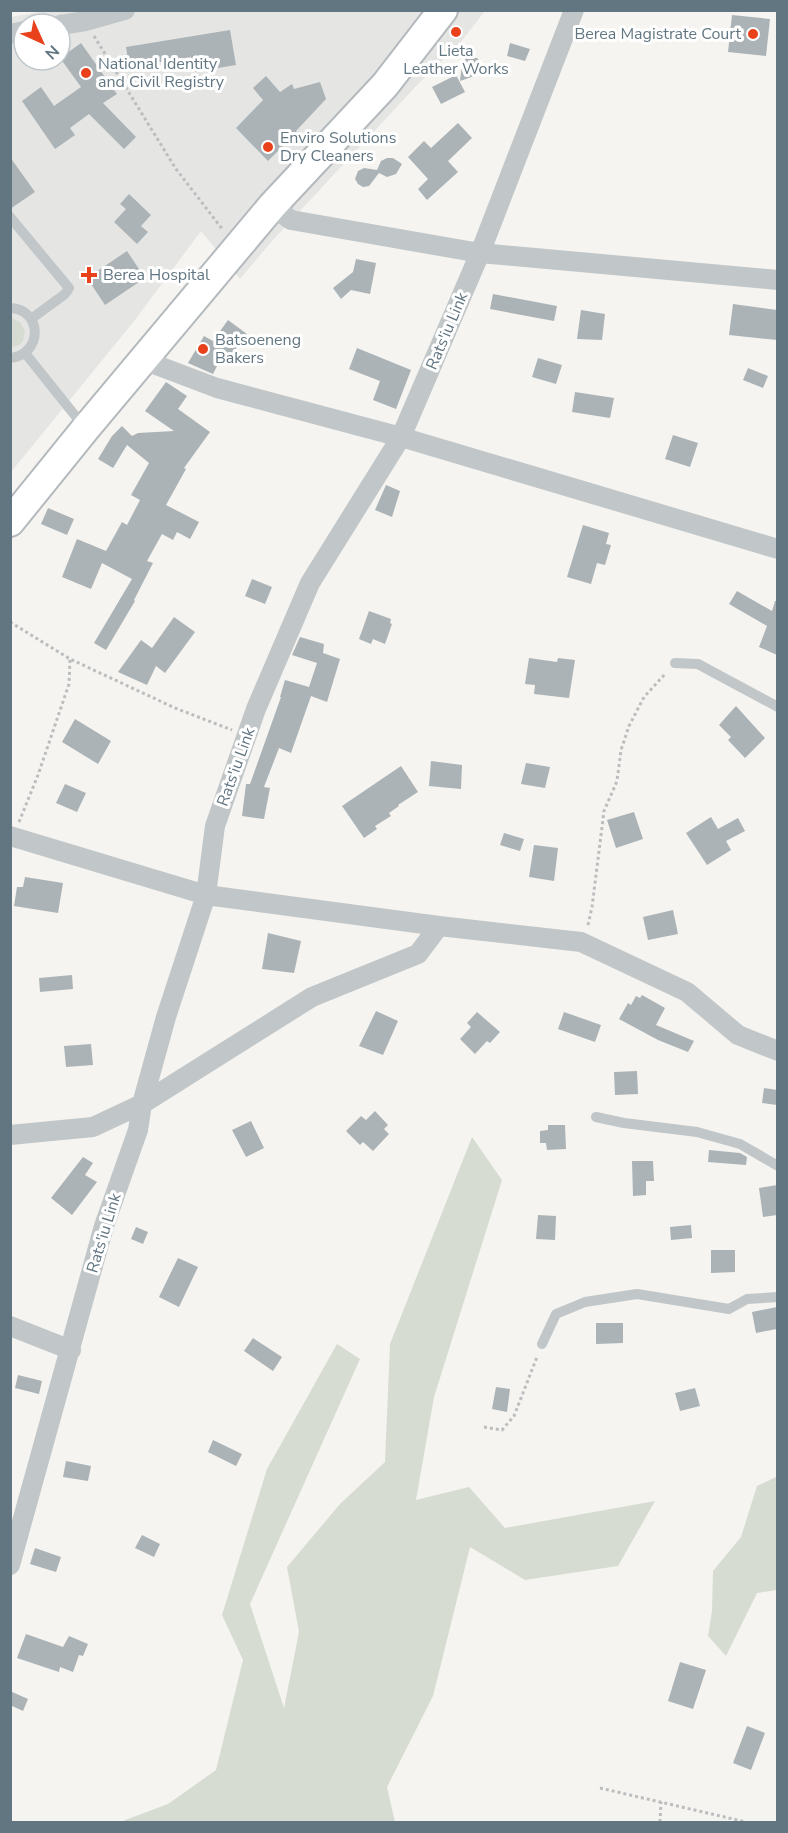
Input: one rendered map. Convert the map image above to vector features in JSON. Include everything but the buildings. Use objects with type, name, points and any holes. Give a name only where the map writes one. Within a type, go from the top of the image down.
[{"type":"main road","points":[[10,522],[272,206],[385,85],[443,10]]},
{"type":"street","points":[[72,23],[125,10]]},
{"type":"street","name":"Rats'iu Link","points":[[10,1565],[16,1524],[71,1350],[104,1226],[138,1130],[142,1104],[166,1017],[207,895],[215,826],[256,709],[310,583],[401,437],[480,253],[574,10]]},
{"type":"street","points":[[272,206],[291,220],[480,253],[777,280]]},
{"type":"street","points":[[143,360],[217,388],[401,437],[777,549]]},
{"type":"street","points":[[12,836],[207,895],[439,926],[581,942],[687,992],[738,1035],[777,1052]]},
{"type":"street","points":[[10,1135],[93,1127],[142,1104],[312,997],[418,954],[439,926]]},
{"type":"street","points":[[10,1326],[71,1350]]},
{"type":"lane","points":[[10,217],[69,288],[31,318]]},
{"type":"lane","points":[[10,308],[24,312],[31,318],[35,327],[32,346],[25,353],[10,358]]},
{"type":"lane","points":[[25,353],[86,428]]},
{"type":"lane","points":[[675,663],[698,664],[777,707]]},
{"type":"lane","points":[[596,1117],[624,1123],[697,1132],[740,1144],[777,1166]]},
{"type":"lane","points":[[543,1344],[556,1314],[585,1302],[638,1294],[729,1309],[747,1299],[777,1297]]},
{"type":"path","points":[[86,21],[176,169],[237,249]]},
{"type":"path","points":[[10,622],[70,659],[175,708],[248,736]]},
{"type":"path","points":[[12,836],[38,775],[69,684],[70,659]]},
{"type":"path","points":[[581,942],[585,937],[592,907],[604,811],[617,781],[621,750],[628,726],[644,698],[675,663]]},
{"type":"path","points":[[484,1427],[502,1430],[514,1416],[543,1344]]},
{"type":"path","points":[[600,1788],[746,1822]]},
{"type":"path","points":[[660,1822],[661,1802]]},
{"type":"shaded area","points":[[50,10],[485,11],[460,43],[420,82],[272,241],[240,279],[201,231],[135,320],[11,472],[11,17],[12,72],[72,72],[72,12],[39,12]]},
{"type":"shaded area","points":[[11,318],[20,322],[25,331],[23,341],[11,348]]},
{"type":"shaded area","points":[[472,1137],[502,1180],[434,1397],[416,1500],[469,1487],[505,1528],[655,1501],[618,1566],[525,1580],[470,1547],[433,1696],[387,1787],[395,1822],[120,1822],[168,1804],[216,1770],[243,1660],[222,1615],[267,1469],[337,1344],[360,1359],[250,1604],[284,1708],[299,1632],[287,1567],[340,1504],[385,1462],[390,1344]]},
{"type":"shaded area","points":[[776,1477],[777,1590],[757,1593],[726,1656],[708,1636],[712,1611],[713,1571],[741,1537],[757,1486]]},
{"type":"place","name":"Lieta Leather Works","points":[[456,32]]},
{"type":"place","name":"Berea Magistrate Court","points":[[753,34]]},
{"type":"place","name":"National Identity and Civil Registry","points":[[86,73]]},
{"type":"place","name":"Enviro Solutions Dry Cleaners","points":[[268,147]]},
{"type":"place","name":"Berea Hospital","points":[[89,275]]},
{"type":"place","name":"Batsoeneng Bakers","points":[[203,349]]}]
